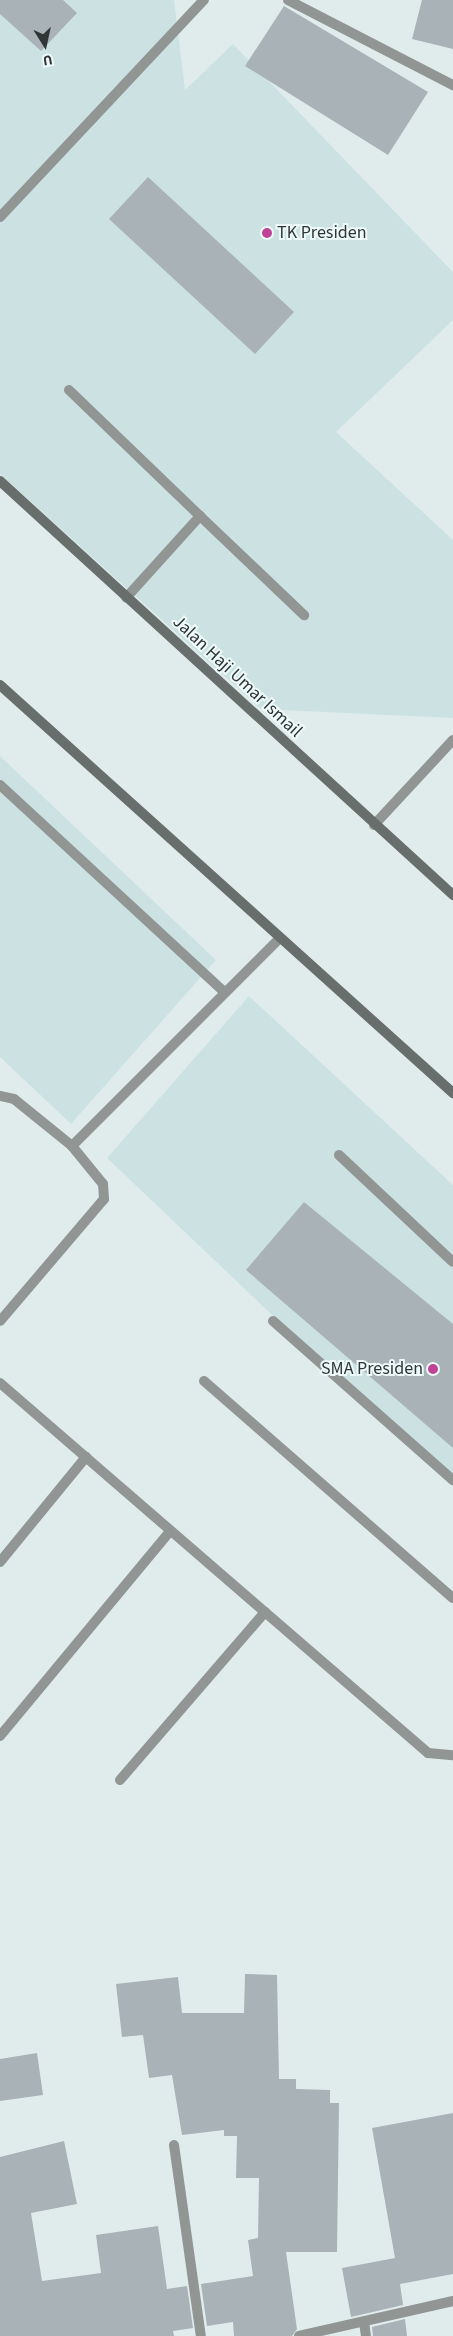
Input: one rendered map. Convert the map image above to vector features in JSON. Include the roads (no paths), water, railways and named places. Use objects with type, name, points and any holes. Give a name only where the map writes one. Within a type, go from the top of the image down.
[{"type":"main road","name":"Jalan Haji Umar Ismail","points":[[0,481],[374,825],[453,895]]},
{"type":"main road","points":[[0,685],[279,939],[453,1093]]},
{"type":"street","points":[[0,217],[204,0]]},
{"type":"street","points":[[288,0],[453,85]]},
{"type":"street","points":[[70,390],[304,615]]},
{"type":"street","points":[[126,598],[200,516]]},
{"type":"street","points":[[374,825],[453,740]]},
{"type":"street","points":[[0,785],[224,992]]},
{"type":"street","points":[[72,1146],[279,939]]},
{"type":"street","points":[[0,1096],[14,1099],[72,1146],[103,1184],[104,1199],[0,1321]]},
{"type":"street","points":[[339,1155],[453,1262]]},
{"type":"street","points":[[273,1322],[453,1480]]},
{"type":"street","points":[[204,1380],[453,1598]]},
{"type":"street","points":[[1,1386],[86,1457],[428,1753],[453,1755]]},
{"type":"street","points":[[0,1562],[86,1457]]},
{"type":"street","points":[[0,1736],[170,1531]]},
{"type":"street","points":[[120,1780],[265,1612]]},
{"type":"street","points":[[174,2145],[201,2336]]},
{"type":"street","points":[[299,2336],[453,2301]]},
{"type":"street","points":[[364,2322],[366,2336]]},
{"type":"place","name":"TK Presiden","points":[[267,233]]},
{"type":"place","name":"SMA Presiden","points":[[433,1369]]}]
